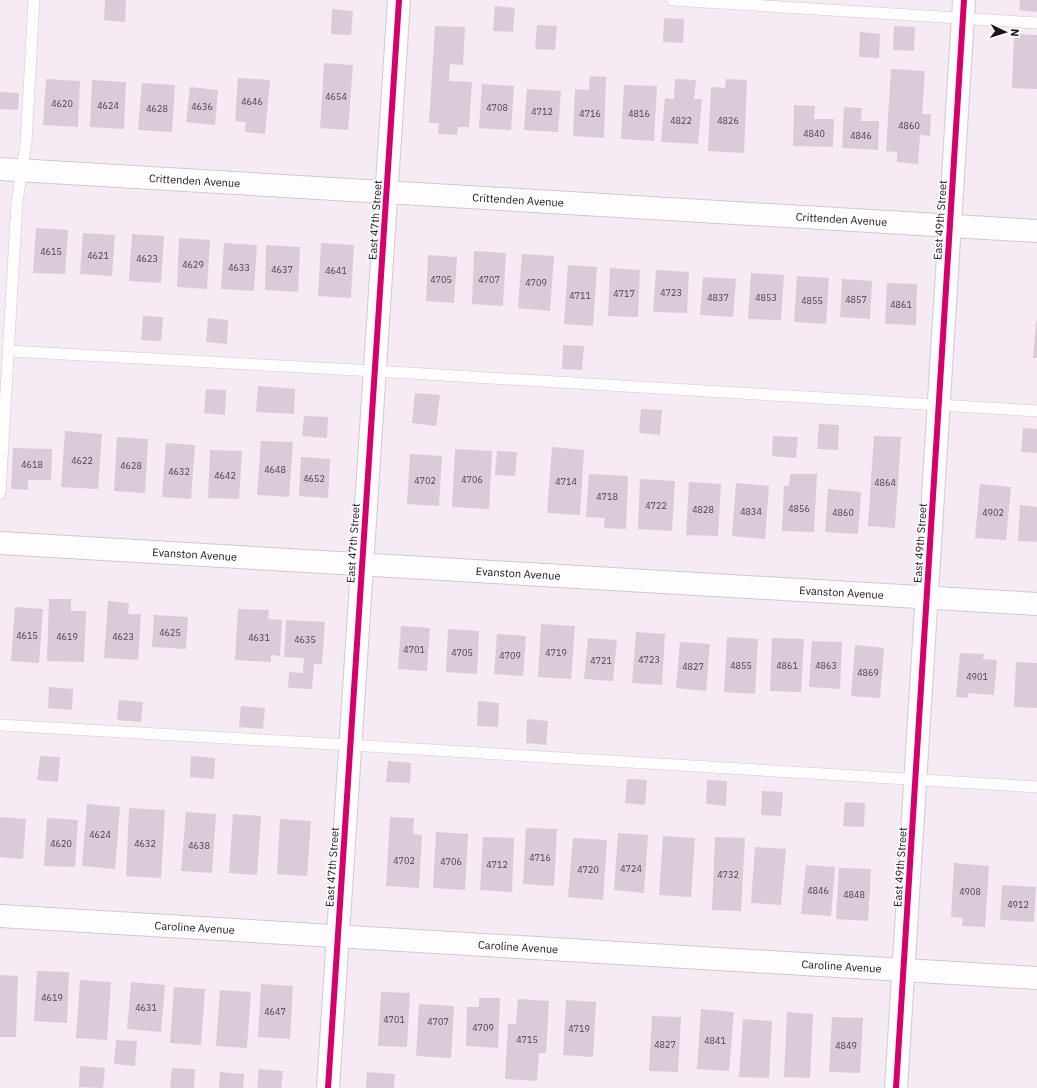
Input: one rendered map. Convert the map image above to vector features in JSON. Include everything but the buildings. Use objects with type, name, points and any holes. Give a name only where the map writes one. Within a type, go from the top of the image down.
[{"type":"street","name":"East 47th Street","points":[[328,1088],[399,0]]},
{"type":"street","name":"East 49th Street","points":[[896,1088],[963,9]]},
{"type":"street","name":"Crittenden Avenue","points":[[0,169],[1037,231]]},
{"type":"street","name":"Evanston Avenue","points":[[0,543],[1037,604]]},
{"type":"street","name":"Caroline Avenue","points":[[0,916],[1037,978]]},
{"type":"lane","points":[[0,494],[17,202],[26,143],[34,0]]},
{"type":"lane","points":[[672,0],[963,9],[1037,23]]},
{"type":"lane","points":[[9,350],[1037,411]]},
{"type":"lane","points":[[0,725],[1037,787]]},
{"type":"cycle path","points":[[328,1088],[399,0]]},
{"type":"cycle path","points":[[896,1088],[964,0]]}]
